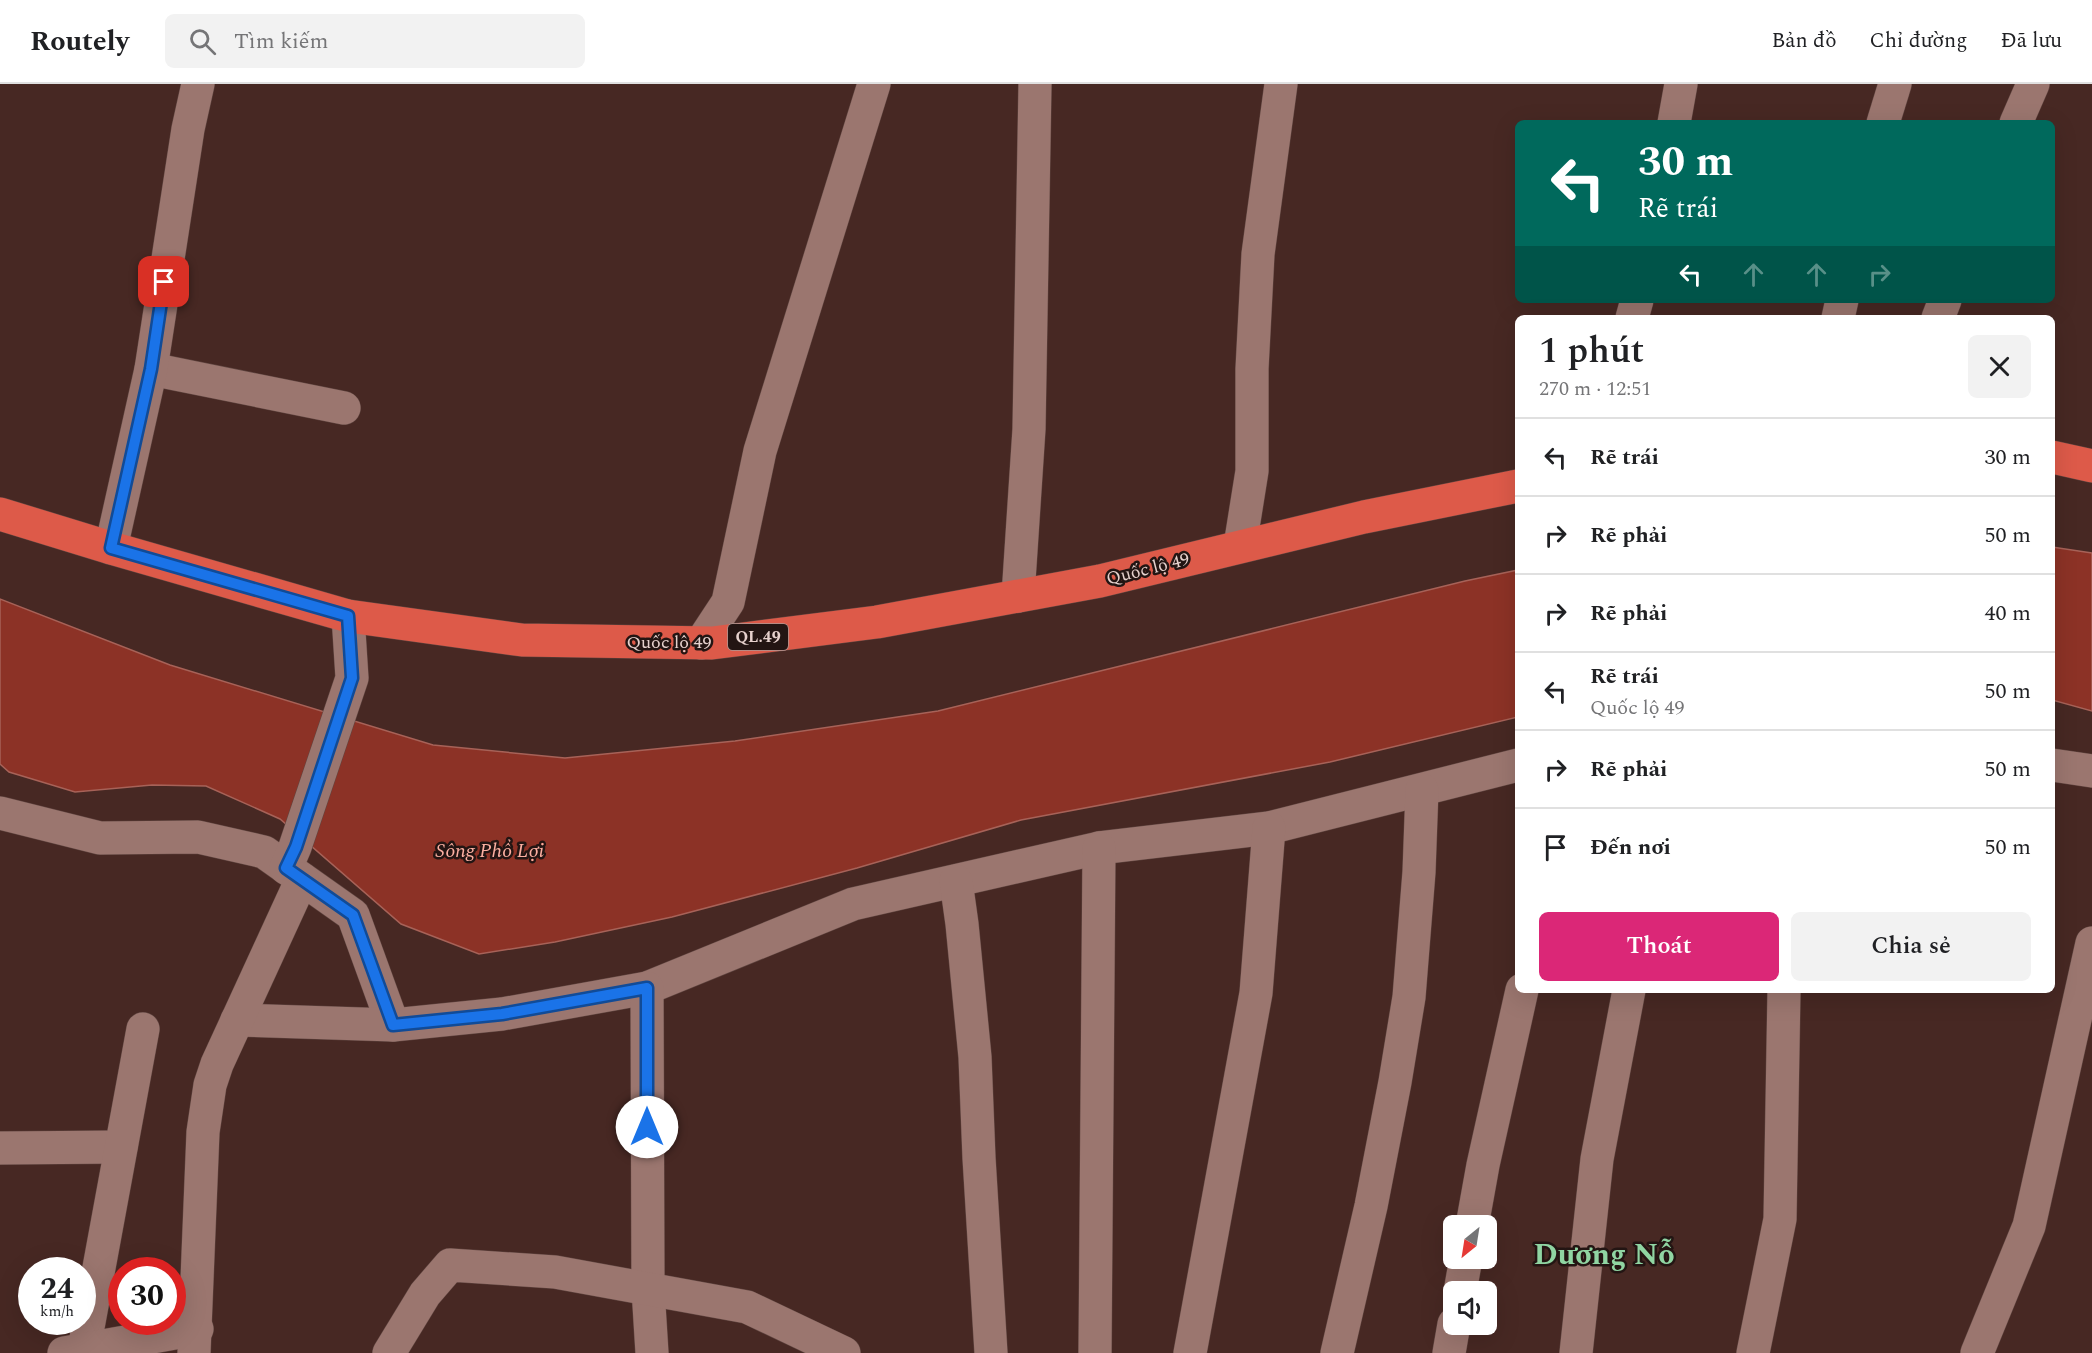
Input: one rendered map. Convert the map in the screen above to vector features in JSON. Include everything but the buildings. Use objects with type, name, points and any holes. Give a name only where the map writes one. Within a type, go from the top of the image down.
[{"type":"highway","points":[[2055,458],[2092,466]]},
{"type":"highway","name":"Quốc lộ 49","points":[[0,514],[348,616],[522,640],[712,643],[877,622],[1100,581],[1364,517],[1515,487]]},
{"type":"street","points":[[111,548],[151,369],[188,129],[198,84]]},
{"type":"street","points":[[701,643],[728,602],[760,450],[874,84]]},
{"type":"street","points":[[1018,596],[1029,429],[1035,84]]},
{"type":"street","points":[[1240,546],[1252,471],[1252,369],[1258,254],[1281,84]]},
{"type":"street","points":[[1675,120],[1681,84]]},
{"type":"street","points":[[1884,120],[1895,84]]},
{"type":"street","points":[[2017,120],[2033,84]]},
{"type":"street","points":[[151,369],[344,408]]},
{"type":"street","points":[[142,1029],[121,1147],[74,1351],[196,1341],[203,1132],[210,1085],[237,1020],[295,864],[352,678],[348,616]]},
{"type":"street","points":[[2055,765],[2092,771]]},
{"type":"street","points":[[237,1020],[393,1025],[502,1014],[647,988],[853,904],[1100,848],[1269,828],[1515,766]]},
{"type":"street","points":[[1337,1353],[1371,1206],[1409,997],[1419,872],[1422,789]]},
{"type":"street","points":[[0,813],[100,838],[198,837],[264,852],[295,864],[353,915],[393,1025]]},
{"type":"street","points":[[1190,1353],[1256,993],[1269,828]]},
{"type":"street","points":[[1095,1353],[1100,848]]},
{"type":"street","points":[[956,881],[975,1057],[991,1353]]},
{"type":"street","points":[[1977,1353],[2029,1226],[2084,1012],[2092,943]]},
{"type":"street","points":[[647,988],[648,1289],[652,1353]]},
{"type":"street","points":[[1474,1215],[1521,993]]},
{"type":"street","points":[[1576,1353],[1597,1159],[1628,993]]},
{"type":"street","points":[[1753,1353],[1780,1219],[1784,993]]},
{"type":"street","points":[[0,1148],[121,1147]]},
{"type":"street","points":[[389,1353],[425,1294],[450,1265],[555,1272],[747,1307],[844,1353]]},
{"type":"street","points":[[1449,1353],[1452,1335]]},
{"type":"water","points":[[2055,547],[2092,553],[2092,711],[2055,701]]},
{"type":"water","name":"Sông Phổ Lợi","points":[[1515,571],[1515,718],[1330,762],[1021,820],[857,868],[672,917],[555,942],[479,954],[401,924],[280,819],[206,786],[152,785],[75,792],[9,772],[0,764],[0,599],[170,665],[433,745],[565,758],[735,741],[938,711]]},
{"type":"district","name":"Dương Nỗ","points":[[1604,1255]]},
{"type":"route","points":[[164,282],[151,369],[111,548],[348,616],[352,678],[296,847],[286,868],[353,915],[393,1025],[502,1014],[647,988],[647,1127]]}]
